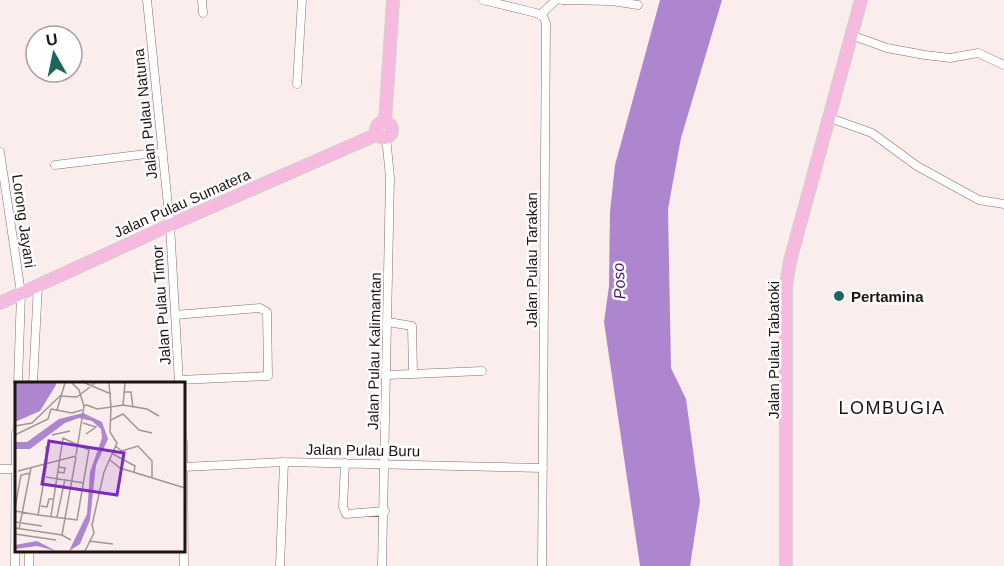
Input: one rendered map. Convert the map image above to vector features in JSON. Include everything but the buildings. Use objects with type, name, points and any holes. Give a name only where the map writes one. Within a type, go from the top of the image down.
[{"type":"highway","points":[[382,135],[378,124],[386,122],[393,0]]},
{"type":"highway","name":"Jalan Pulau Tabatoki","points":[[786,566],[786,285],[861,0]]},
{"type":"highway","name":"Jalan Pulau Sumatera","points":[[0,303],[170,225],[382,135]]},
{"type":"street","name":"Jalan Pulau Natuna","points":[[147,0],[170,225]]},
{"type":"street","points":[[202,0],[203,14]]},
{"type":"street","points":[[297,84],[302,0]]},
{"type":"street","points":[[483,0],[540,15],[556,0]]},
{"type":"street","points":[[562,0],[614,1],[638,5]]},
{"type":"street","name":"Jalan Pulau Tarakan","points":[[540,15],[546,23],[547,74],[542,566]]},
{"type":"street","points":[[851,35],[887,48],[933,57],[954,58],[978,53],[1004,65]]},
{"type":"street","points":[[830,118],[872,133],[917,166],[979,200],[1004,204]]},
{"type":"street","name":"Jalan Pulau Kalimantan","points":[[382,135],[390,177],[388,375],[382,566]]},
{"type":"street","name":"Lorong Jayani","points":[[0,152],[21,293],[18,382]]},
{"type":"street","points":[[55,165],[163,152]]},
{"type":"street","name":"Jalan Pulau Timor","points":[[170,225],[179,381]]},
{"type":"street","points":[[33,382],[38,285]]},
{"type":"street","points":[[175,315],[260,308],[267,312],[268,376],[179,381]]},
{"type":"street","points":[[388,322],[412,326],[413,374]]},
{"type":"street","points":[[20,344],[34,346]]},
{"type":"street","points":[[388,375],[482,371]]},
{"type":"street","points":[[280,566],[284,462]]},
{"type":"street","name":"Jalan Pulau Buru","points":[[184,467],[284,462],[543,468]]},
{"type":"street","points":[[345,463],[343,507],[345,514],[384,511]]},
{"type":"street","points":[[184,467],[184,566]]},
{"type":"street","points":[[0,469],[15,469]]},
{"type":"street","points":[[15,566],[16,551]]},
{"type":"water","name":"Poso","points":[[660,0],[722,0],[681,138],[668,209],[671,368],[686,399],[700,501],[690,566],[640,566],[604,322],[609,286],[610,212],[615,165]]},
{"type":"place","name":"Pertamina","points":[[839,296]]},
{"type":"district","name":"LOMBUGIA","points":[[892,408]]}]
